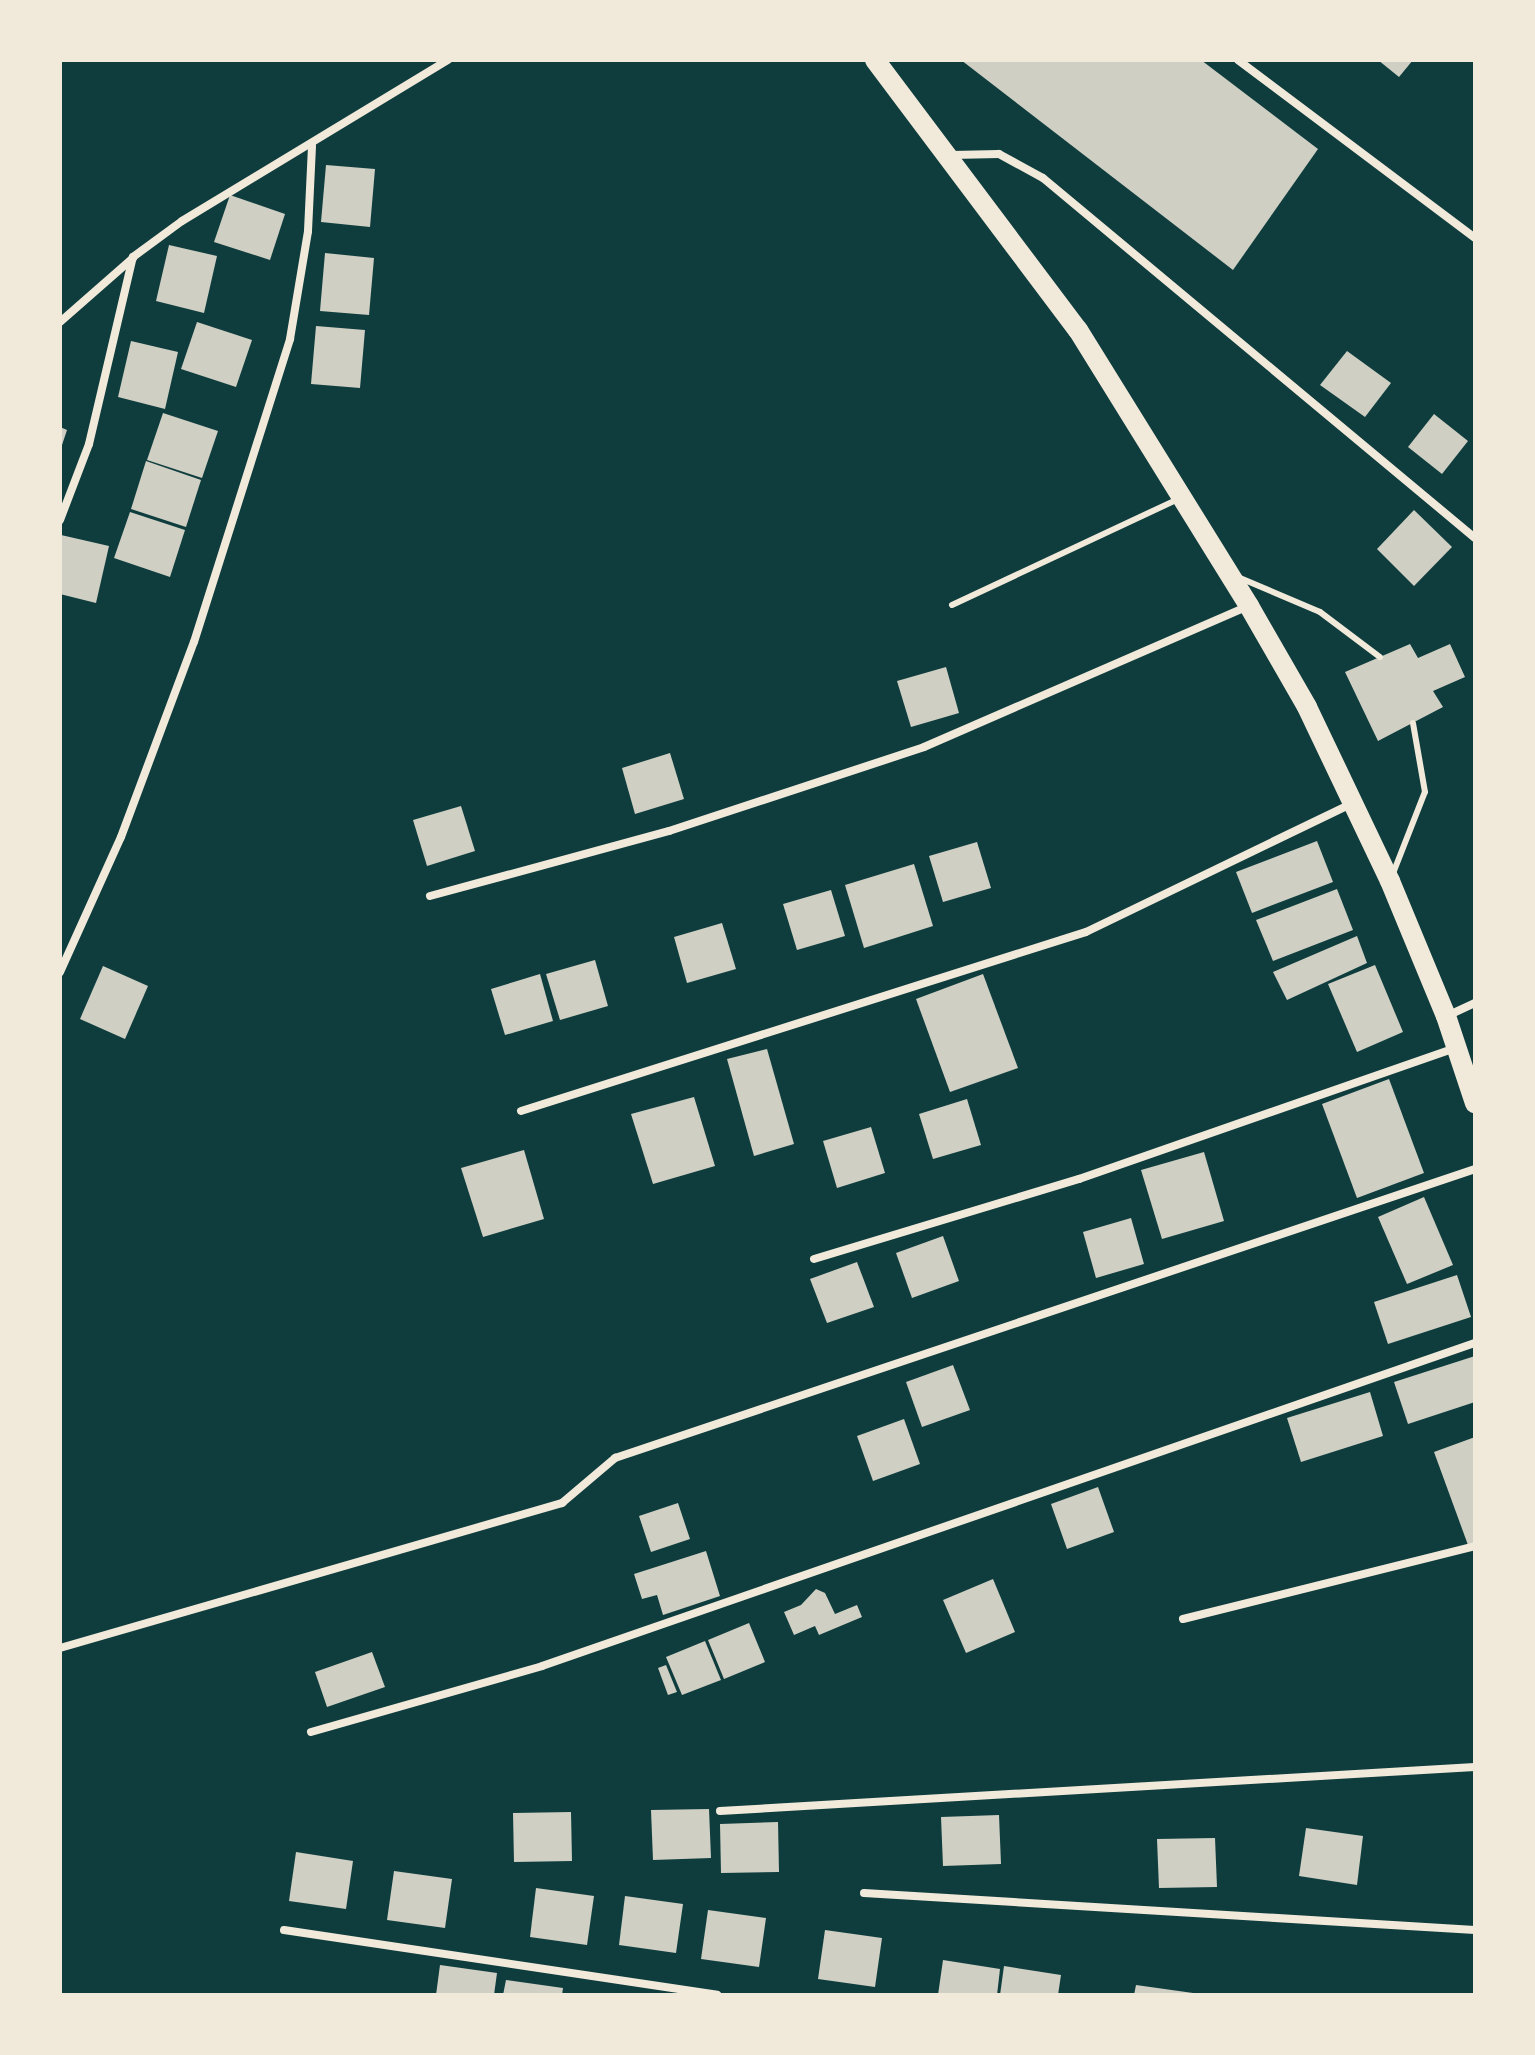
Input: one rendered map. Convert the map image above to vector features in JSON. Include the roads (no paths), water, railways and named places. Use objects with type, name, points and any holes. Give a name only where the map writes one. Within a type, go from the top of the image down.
[{"type":"main road","points":[[875,60],[952,155],[1078,330],[1249,606],[1354,803],[1390,881],[1458,1047],[1475,1103]]},
{"type":"street","points":[[60,322],[133,257],[182,221],[312,146],[448,60]]},
{"type":"street","points":[[1238,60],[1475,238]]},
{"type":"street","points":[[60,972],[121,837],[194,642],[290,339],[308,231],[312,146]]},
{"type":"street","points":[[952,155],[999,154],[1043,178],[1475,538]]},
{"type":"street","points":[[60,520],[89,444],[133,257]]},
{"type":"street","points":[[430,896],[669,831],[924,747],[1249,606]]},
{"type":"street","points":[[521,1111],[1086,932],[1354,803]]},
{"type":"street","points":[[1446,1016],[1475,1003]]},
{"type":"street","points":[[814,1259],[1079,1179],[1458,1047]]},
{"type":"street","points":[[60,1648],[562,1503],[615,1458],[1475,1169]]},
{"type":"street","points":[[311,1732],[542,1666],[1475,1343]]},
{"type":"street","points":[[1183,1619],[1475,1546]]},
{"type":"street","points":[[720,1811],[1475,1767]]},
{"type":"street","points":[[864,1893],[1475,1930]]},
{"type":"street","points":[[284,1930],[717,1995]]},
{"type":"lane","points":[[952,605],[1183,497]]},
{"type":"lane","points":[[1229,573],[1320,612],[1380,657]]},
{"type":"lane","points":[[1390,881],[1425,792],[1413,723]]}]
